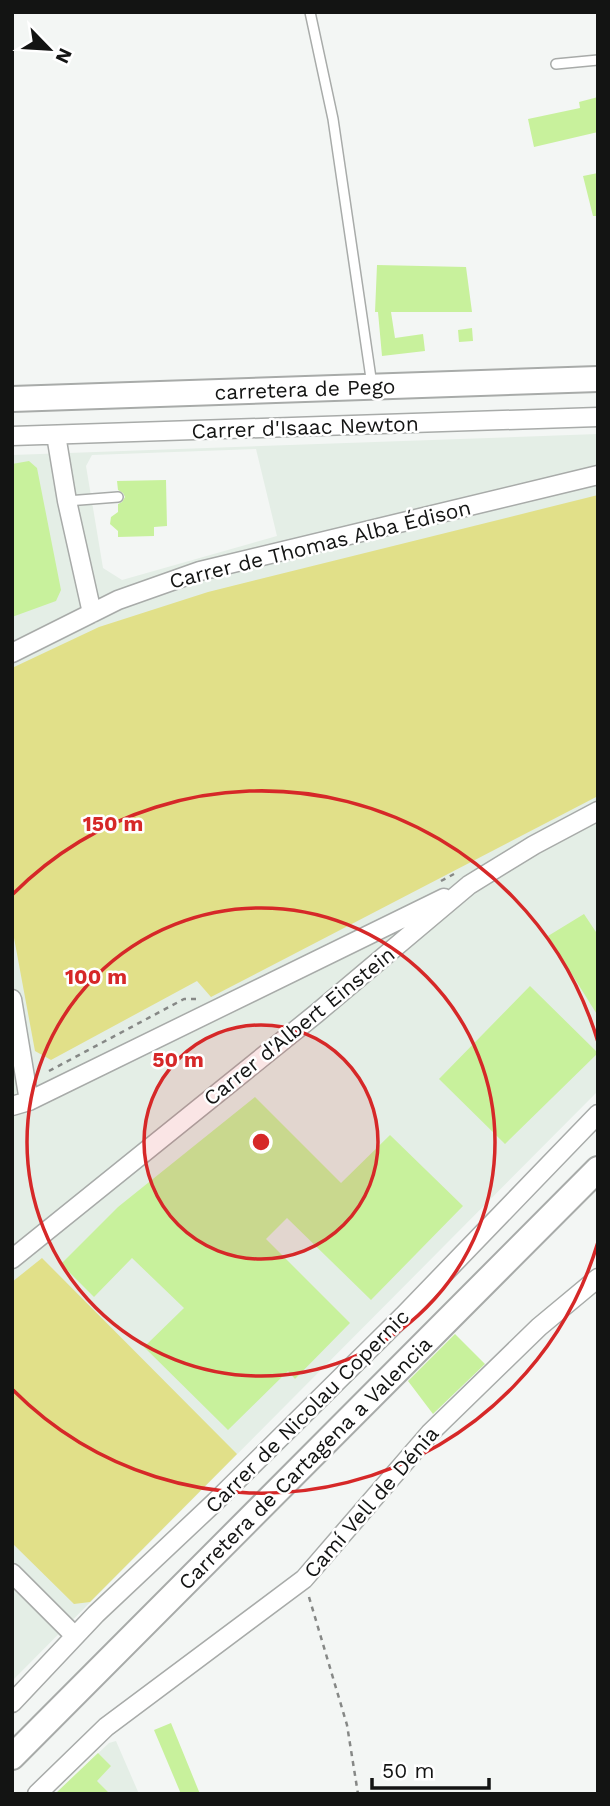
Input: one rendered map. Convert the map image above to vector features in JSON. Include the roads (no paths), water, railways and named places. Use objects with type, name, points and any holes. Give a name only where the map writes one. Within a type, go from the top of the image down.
[{"type":"main road","name":"carretera de Pego","points":[[12,399],[598,379]]},
{"type":"main road","name":"Carretera de Cartagena a Valencia","points":[[12,1757],[598,1169]]},
{"type":"street","name":"Carrer d'Isaac Newton","points":[[12,436],[598,417]]},
{"type":"street","points":[[57,435],[66,501],[92,612]]},
{"type":"street","name":"Carrer de Thomas Alba Édison","points":[[12,653],[118,600],[200,571],[598,475]]},
{"type":"street","name":"Carrer d'Albert Einstein","points":[[12,1259],[306,1022],[469,885],[534,845],[598,811]]},
{"type":"street","points":[[12,999],[20,1103],[469,885]]},
{"type":"street","name":"Carrer de Nicolau Copernic","points":[[12,1703],[75,1636],[394,1326],[598,1114]]},
{"type":"street","name":"Camí Vell de Dénia","points":[[37,1794],[106,1727],[304,1579],[430,1433],[539,1327],[598,1278]]},
{"type":"street","points":[[12,1573],[75,1636]]},
{"type":"lane","points":[[310,12],[333,118],[373,387]]},
{"type":"lane","points":[[556,64],[598,60]]},
{"type":"lane","points":[[66,501],[118,497]]}]
